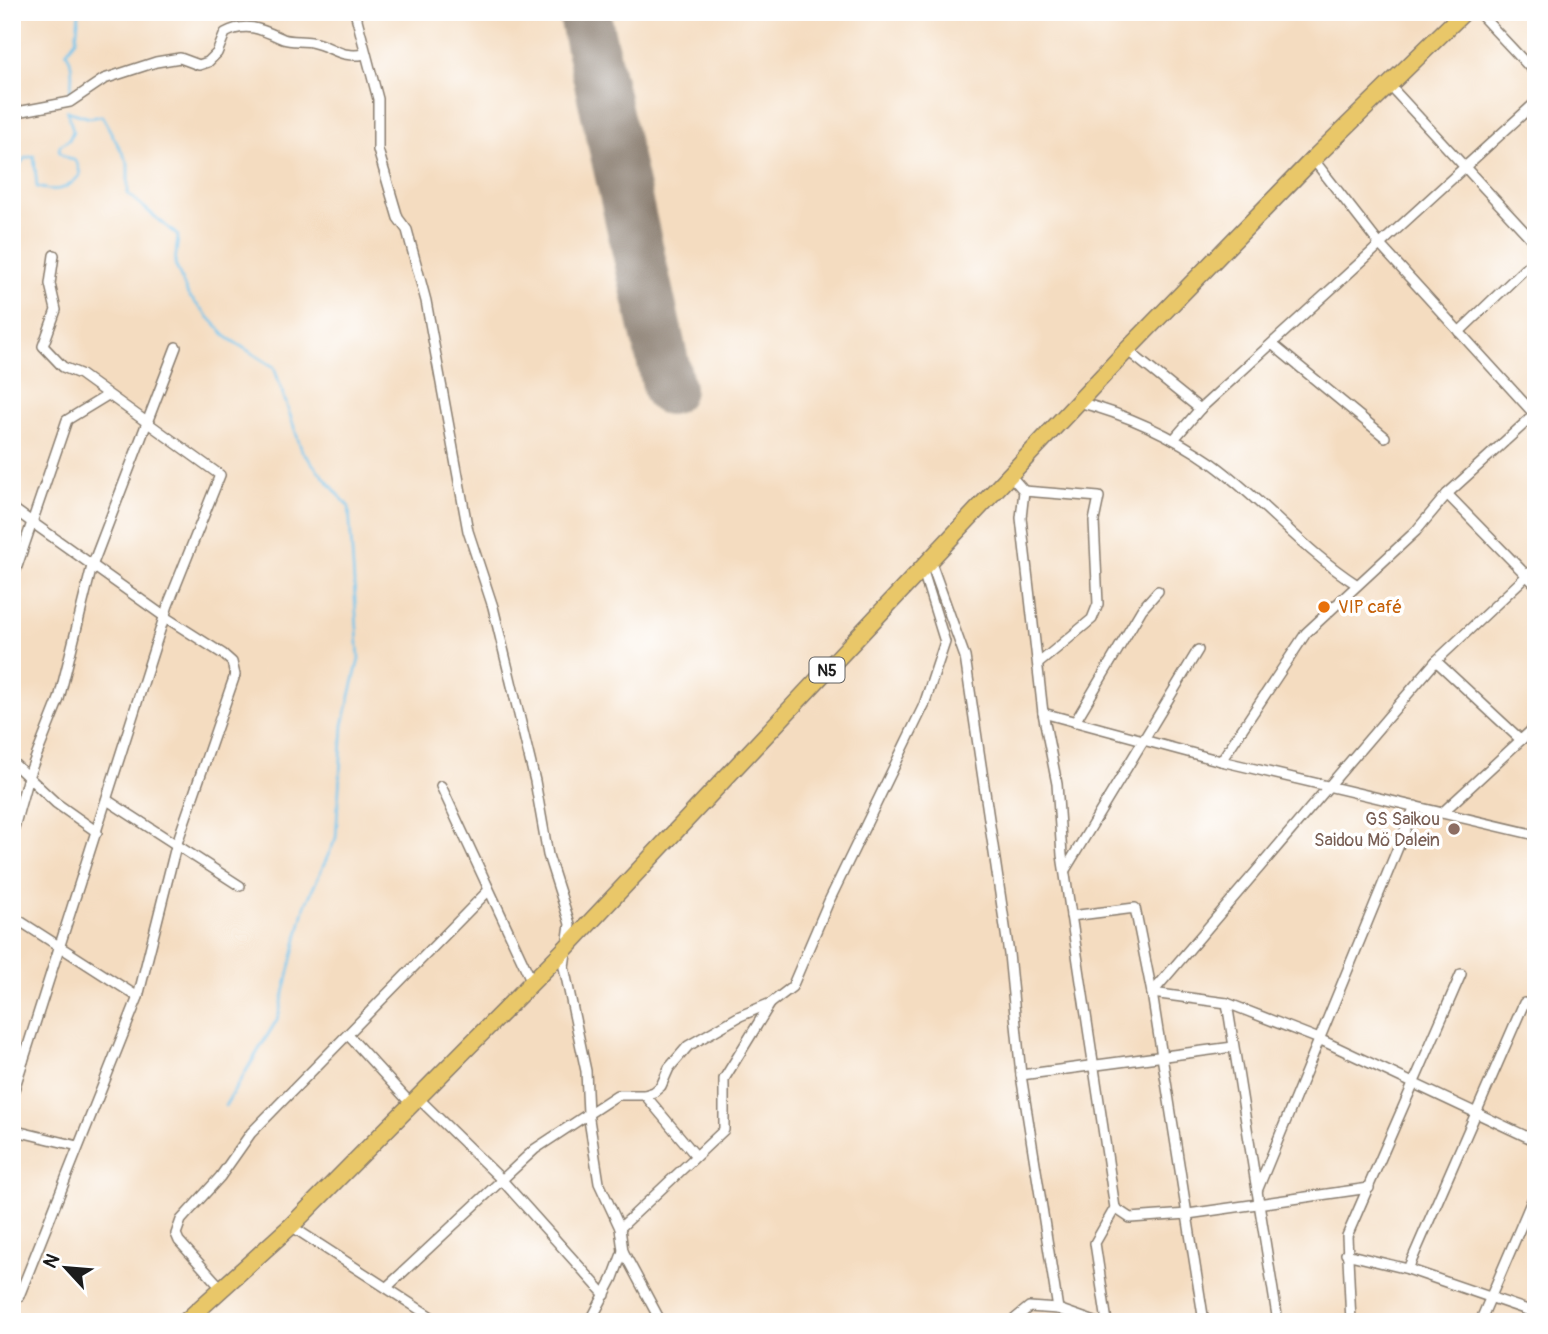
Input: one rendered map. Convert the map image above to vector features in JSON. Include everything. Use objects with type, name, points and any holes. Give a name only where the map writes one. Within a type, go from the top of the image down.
[{"type":"highway","name":"N5","points":[[194,1319],[291,1226],[532,982],[1127,350],[1313,159],[1464,12]]},
{"type":"street","points":[[355,12],[379,99],[378,150],[398,218],[407,230],[426,301],[468,531],[493,607],[535,781],[548,855],[570,924],[565,948],[567,990],[586,1072],[588,1113],[599,1183],[620,1228],[623,1251],[660,1322]]},
{"type":"street","points":[[1478,12],[1536,74]]},
{"type":"street","points":[[12,113],[67,102],[104,79],[156,62],[180,58],[199,65],[208,62],[217,53],[225,33],[245,26],[260,27],[287,40],[313,42],[335,53],[365,54]]},
{"type":"street","points":[[1390,86],[1536,244]]},
{"type":"street","points":[[1174,439],[1200,409],[1536,102]]},
{"type":"street","points":[[1221,761],[1306,633],[1416,531],[1447,494],[1535,414],[1380,245],[1313,159]]},
{"type":"street","points":[[12,1096],[164,617],[220,475],[180,450],[147,421],[80,374],[63,367],[43,346],[56,310],[50,284],[54,255]]},
{"type":"street","points":[[1459,332],[1536,258]]},
{"type":"street","points":[[1272,344],[1385,437]]},
{"type":"street","points":[[12,835],[28,777],[59,699],[92,566],[177,347]]},
{"type":"street","points":[[1127,350],[1200,409]]},
{"type":"street","points":[[12,581],[67,420],[108,395]]},
{"type":"street","points":[[1078,402],[1107,409],[1174,439],[1215,466],[1293,536],[1356,584]]},
{"type":"street","points":[[1010,475],[1024,491],[1099,497],[1094,521],[1098,604],[1092,619],[1039,663]]},
{"type":"street","points":[[1024,491],[1021,518],[1043,713],[1057,784],[1065,870],[1115,1208],[1096,1243],[1107,1322]]},
{"type":"street","points":[[1447,494],[1536,585]]},
{"type":"street","points":[[12,508],[164,617],[223,654],[232,662],[235,675],[176,846],[138,997],[19,1296],[12,1302]]},
{"type":"street","points":[[387,1287],[535,1149],[617,1095],[645,1095],[661,1086],[669,1068],[688,1046],[771,1003],[792,987],[829,901],[924,705],[946,642],[926,564]]},
{"type":"street","points":[[926,564],[965,657],[1009,954],[1021,1075],[1058,1309]]},
{"type":"street","points":[[1152,993],[1436,661],[1536,567]]},
{"type":"street","points":[[1075,722],[1142,609],[1158,591]]},
{"type":"street","points":[[1065,870],[1198,650]]},
{"type":"street","points":[[1436,661],[1521,740]]},
{"type":"street","points":[[1043,713],[1221,761],[1536,835]]},
{"type":"street","points":[[1442,813],[1536,726]]},
{"type":"street","points":[[12,762],[56,803],[97,832]]},
{"type":"street","points":[[441,786],[532,982]]},
{"type":"street","points":[[107,800],[240,886]]},
{"type":"street","points":[[1257,1191],[1415,806]]},
{"type":"street","points":[[222,1290],[179,1241],[177,1227],[230,1164],[251,1133],[349,1036],[488,891]]},
{"type":"street","points":[[1072,916],[1135,908],[1163,1057],[1205,1322]]},
{"type":"street","points":[[12,916],[138,997]]},
{"type":"street","points":[[1351,1322],[1347,1236],[1461,974]]},
{"type":"street","points":[[1152,993],[1227,1003],[1319,1039],[1536,1141]]},
{"type":"street","points":[[620,1228],[724,1130],[724,1079],[771,1003]]},
{"type":"street","points":[[1227,1003],[1278,1322]]},
{"type":"street","points":[[1408,1269],[1524,1003]]},
{"type":"street","points":[[12,1036],[23,1061]]},
{"type":"street","points":[[349,1036],[415,1101],[501,1178],[605,1295]]},
{"type":"street","points":[[1021,1075],[1233,1047]]},
{"type":"street","points":[[645,1095],[696,1156]]},
{"type":"street","points":[[12,1130],[78,1146]]},
{"type":"street","points":[[1115,1208],[1130,1218],[1188,1214],[1369,1188]]},
{"type":"street","points":[[1480,1322],[1536,1191]]},
{"type":"street","points":[[291,1226],[439,1322]]},
{"type":"street","points":[[590,1322],[605,1295],[623,1251]]},
{"type":"street","points":[[1346,1254],[1408,1269],[1536,1313]]},
{"type":"street","points":[[1011,1322],[1029,1307],[1058,1309],[1095,1322]]},
{"type":"waterway","points":[[68,100],[72,69],[66,52],[76,40],[79,12]]},
{"type":"waterway","points":[[12,174],[25,158],[34,156],[37,187],[60,189],[80,175],[77,163],[59,151],[60,145],[69,140],[73,131],[67,110]]},
{"type":"waterway","points":[[67,111],[90,118],[102,116],[128,163],[128,194],[178,236],[175,264],[188,295],[228,338],[274,367],[302,451],[349,507],[359,659],[343,725],[336,838],[305,906],[278,1018],[225,1106]]},
{"type":"runway","points":[[584,12],[669,389]]},
{"type":"place","name":"VIP café","points":[[1324,607]]},
{"type":"place","name":"GS Saikou Saidou Mö Dalein","points":[[1454,829]]}]
